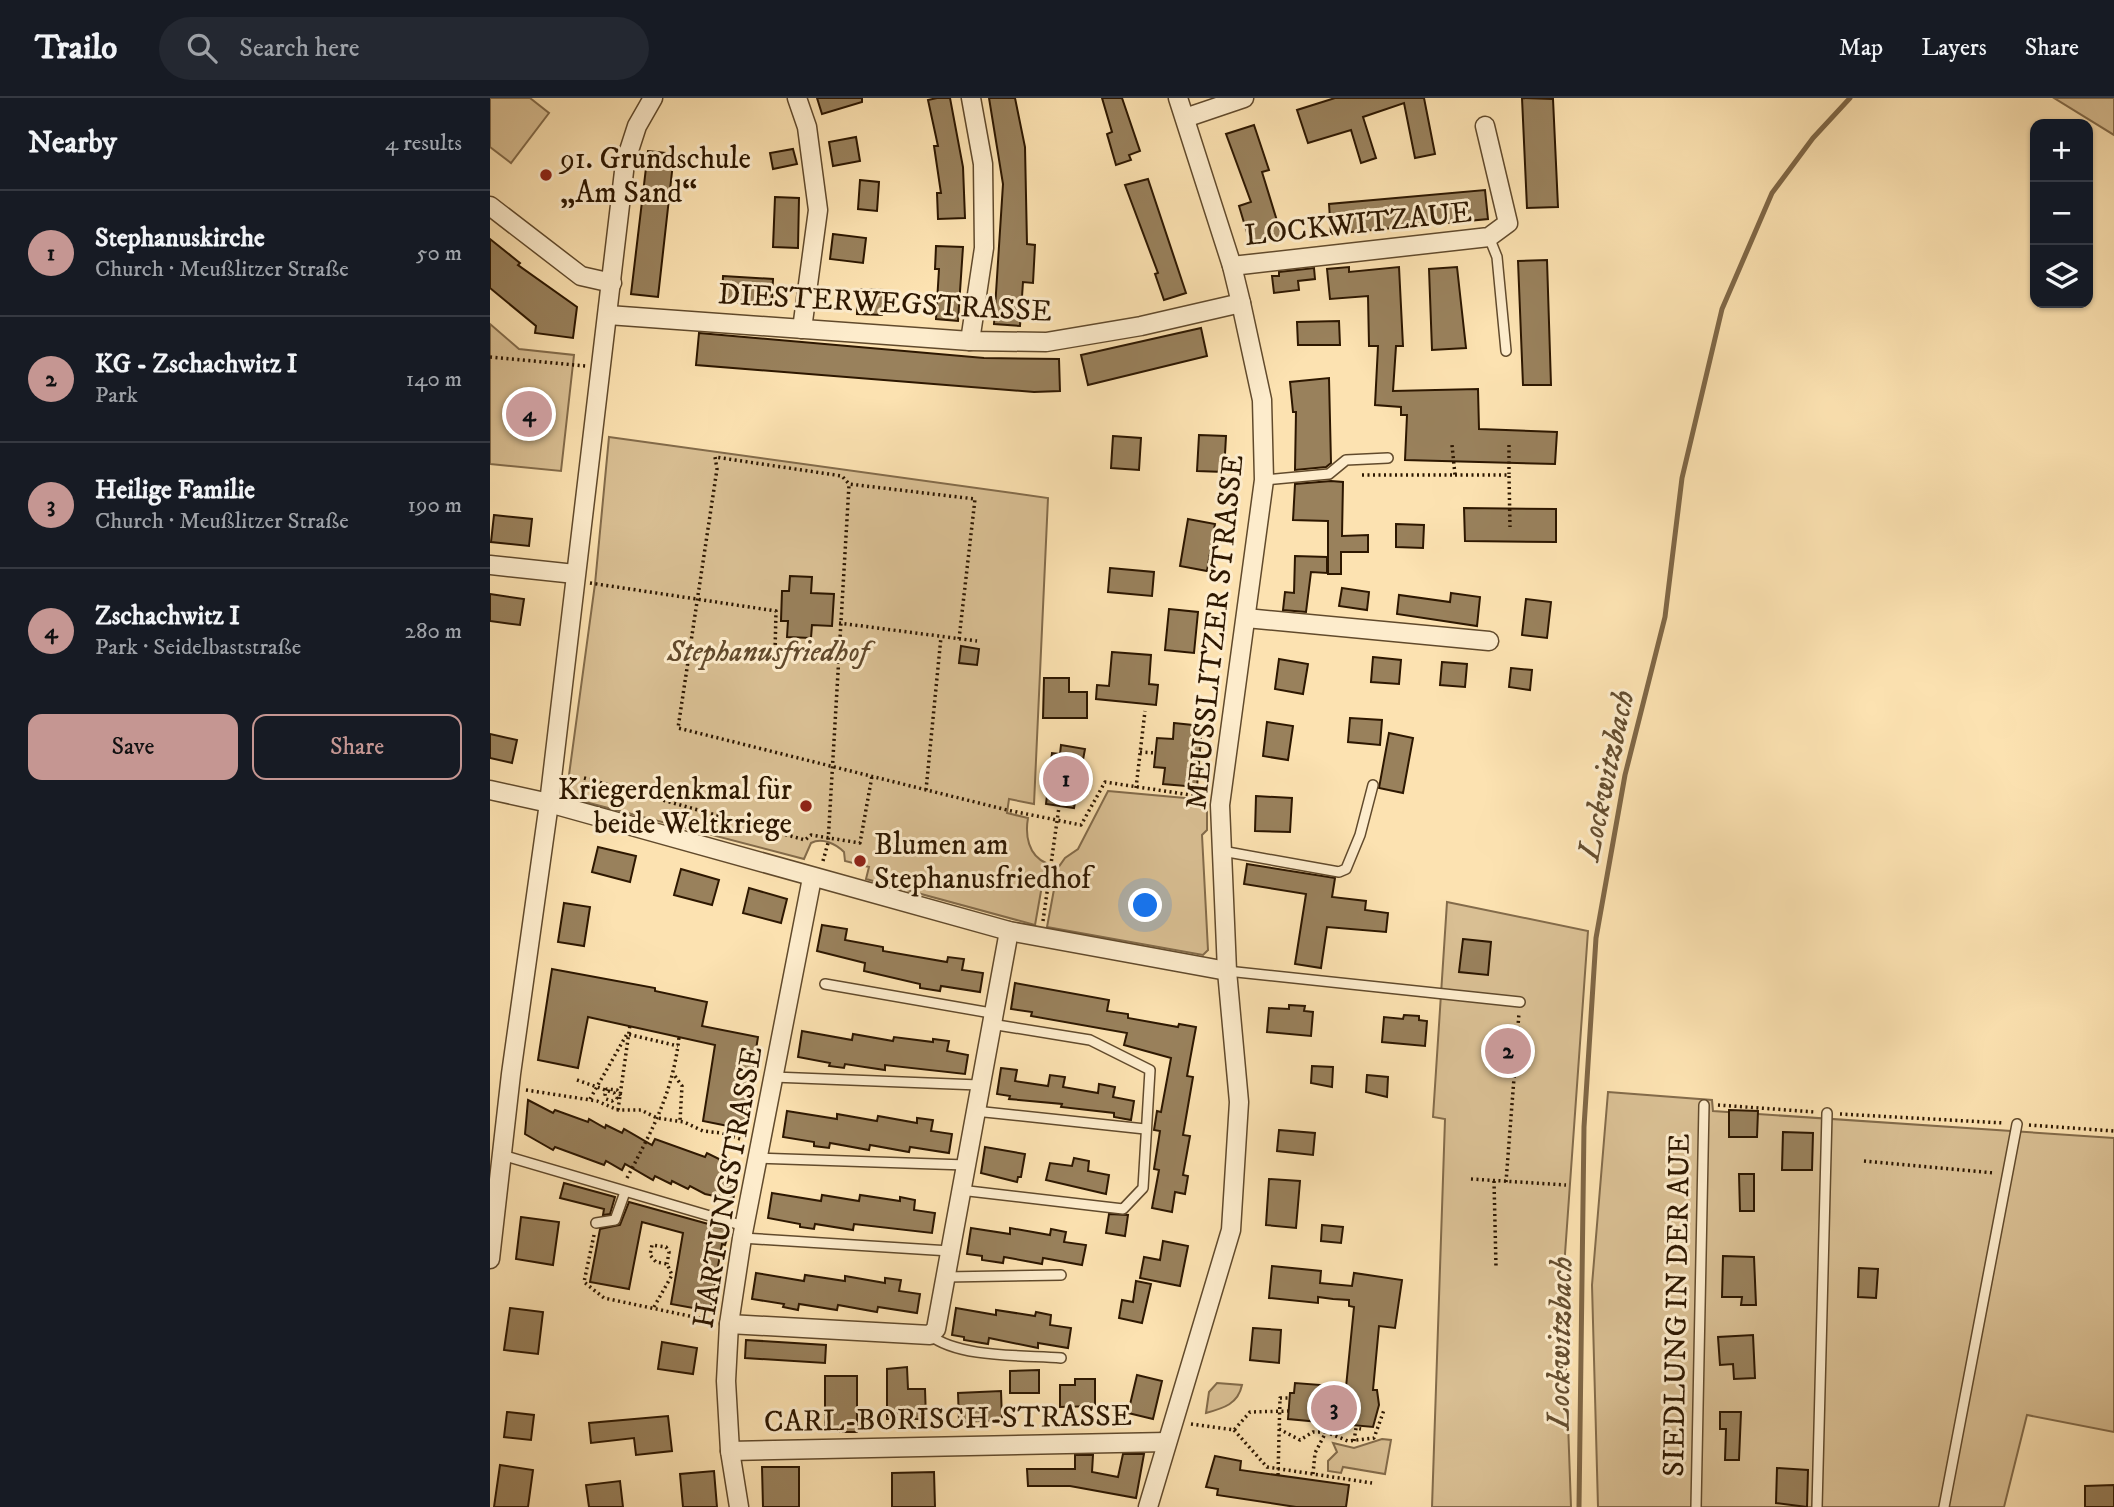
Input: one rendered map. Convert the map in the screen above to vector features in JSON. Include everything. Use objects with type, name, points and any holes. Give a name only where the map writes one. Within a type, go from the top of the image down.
[{"type":"street","points":[[490,1259],[549,803],[625,163],[638,126],[653,98]]},
{"type":"street","points":[[797,98],[807,127],[818,210],[802,329]]},
{"type":"street","points":[[970,341],[984,248],[984,164],[971,98]]},
{"type":"street","name":"MEUSSLITZER STRASSE","points":[[1148,1507],[1231,1230],[1238,1102],[1227,971],[1220,799],[1264,480],[1262,400],[1241,303],[1232,265],[1178,98]]},
{"type":"street","points":[[1185,118],[1244,98]]},
{"type":"street","name":"LOCKWITZAUE","points":[[1232,265],[1489,237],[1508,223],[1485,126]]},
{"type":"street","points":[[490,206],[580,276],[612,283]]},
{"type":"street","name":"DIESTERWEGSTRASSE","points":[[608,315],[970,341],[1046,342],[1141,326],[1241,303]]},
{"type":"street","points":[[490,565],[575,578]]},
{"type":"street","points":[[1246,618],[1489,641]]},
{"type":"street","points":[[490,790],[549,803],[1009,931],[1227,971]]},
{"type":"street","name":"HARTUNGSTRASSE","points":[[740,1507],[730,1451],[726,1381],[729,1324],[743,1232],[815,879]]},
{"type":"street","points":[[729,1324],[930,1335],[936,1329],[990,1019],[1009,931]]},
{"type":"street","name":"CARL-BORISCH-STRASSE","points":[[730,1451],[1167,1442]]},
{"type":"lane","name":"LOCKWITZAUE","points":[[1489,237],[1497,257],[1506,352]]},
{"type":"lane","points":[[1264,480],[1329,474],[1346,460],[1388,458]]},
{"type":"lane","points":[[1222,851],[1339,872],[1346,869],[1360,835],[1373,785]]},
{"type":"lane","points":[[1227,971],[1520,1002]]},
{"type":"lane","points":[[825,984],[1090,1040],[1150,1070],[1143,1188],[1123,1209],[960,1190]]},
{"type":"lane","points":[[773,1077],[979,1085]]},
{"type":"lane","name":"SIEDLUNG IN DER AUE","points":[[1696,1507],[1704,1104]]},
{"type":"lane","points":[[975,1111],[1145,1129]]},
{"type":"lane","points":[[1817,1507],[1827,1113]]},
{"type":"lane","points":[[1944,1507],[2017,1124]]},
{"type":"lane","points":[[759,1150],[966,1165]]},
{"type":"lane","points":[[502,1156],[623,1191],[743,1232],[950,1251]]},
{"type":"lane","points":[[596,1223],[615,1220],[623,1191]]},
{"type":"lane","points":[[945,1277],[1061,1275]]},
{"type":"lane","points":[[930,1335],[942,1345],[978,1352],[1061,1358]]},
{"type":"path","points":[[490,357],[601,367]]},
{"type":"path","points":[[1452,444],[1455,475]]},
{"type":"path","points":[[1509,445],[1510,527]]},
{"type":"path","points":[[959,639],[975,499],[849,484],[842,476],[715,457],[717,469],[678,728],[926,790],[1081,825],[1105,782],[1220,799]]},
{"type":"path","points":[[1329,474],[1509,475]]},
{"type":"path","points":[[815,879],[828,836],[849,484]]},
{"type":"path","points":[[575,578],[776,611],[775,652],[838,659]]},
{"type":"path","points":[[839,623],[977,641]]},
{"type":"path","points":[[926,790],[941,637]]},
{"type":"path","points":[[1136,788],[1144,711]]},
{"type":"path","points":[[1140,752],[1156,753]]},
{"type":"path","points":[[584,778],[805,840],[811,835],[860,843],[872,776]]},
{"type":"path","points":[[1040,937],[1059,807]]},
{"type":"path","points":[[1506,1182],[1520,1002]]},
{"type":"path","points":[[618,1110],[630,1025]]},
{"type":"path","points":[[589,1101],[628,1034]]},
{"type":"path","points":[[628,1034],[678,1046]]},
{"type":"path","points":[[623,1191],[674,1075],[679,1037]]},
{"type":"path","points":[[674,1075],[682,1086],[680,1121]]},
{"type":"path","points":[[577,1080],[590,1084],[602,1089],[614,1093],[617,1098],[612,1101],[606,1099],[605,1094],[607,1089],[617,1090],[621,1096]]},
{"type":"path","points":[[510,1089],[543,1091],[597,1101],[618,1110],[641,1110],[657,1118],[680,1121],[759,1150]]},
{"type":"path","points":[[1704,1104],[2114,1131]]},
{"type":"path","points":[[1864,1161],[2007,1174]]},
{"type":"path","points":[[1471,1179],[1566,1185]]},
{"type":"path","points":[[1494,1181],[1496,1267]]},
{"type":"path","points":[[596,1223],[584,1282],[604,1297],[729,1324]]},
{"type":"path","points":[[654,1307],[672,1280],[667,1264],[669,1252],[666,1247],[652,1245],[650,1255],[656,1262],[667,1264]]},
{"type":"path","points":[[1278,1475],[1280,1398],[1290,1398]]},
{"type":"path","points":[[1234,1430],[1250,1412],[1289,1410]]},
{"type":"path","points":[[1279,1429],[1300,1440],[1313,1432],[1326,1432],[1354,1441],[1374,1438],[1384,1410]]},
{"type":"path","points":[[1173,1421],[1234,1430],[1267,1466],[1372,1483]]},
{"type":"path","points":[[1373,1429],[1378,1425]]},
{"type":"path","points":[[1354,1441],[1356,1429],[1361,1429]]},
{"type":"path","points":[[1313,1474],[1315,1453],[1326,1432]]},
{"type":"green space","points":[[490,98],[530,98],[549,113],[511,163],[490,147]]},
{"type":"green space","points":[[2054,98],[2114,98],[2114,135],[2093,122],[2093,119],[2088,119]]},
{"type":"green space","points":[[490,324],[519,349],[574,355],[561,471],[490,464]]},
{"type":"green space","name":"Stephanusfriedhof","points":[[609,437],[1048,498],[1034,804],[1009,799],[1007,813],[1028,818],[1029,844],[1035,855],[1046,863],[1035,925],[866,879],[869,867],[845,861],[844,852],[829,842],[811,843],[804,859],[566,797],[595,584]]},
{"type":"green space","points":[[1108,791],[1207,800],[1207,830],[1202,835],[1208,950],[1203,955],[1047,927],[1058,868],[1065,858],[1078,849]]},
{"type":"green space","points":[[1447,902],[1588,931],[1563,1282],[1571,1507],[1432,1507],[1445,1119],[1433,1117]]},
{"type":"green space","points":[[1608,1092],[1712,1100],[1713,1111],[2114,1138],[2114,1432],[2027,1415],[2004,1507],[1598,1507],[1592,1285]]},
{"type":"green space","points":[[1217,1383],[1242,1385],[1234,1401],[1206,1413],[1209,1392]]},
{"type":"green space","points":[[1382,1439],[1391,1440],[1385,1474],[1343,1467],[1341,1473],[1328,1471],[1328,1461],[1337,1452],[1333,1443],[1354,1448]]},
{"type":"building","points":[[817,98],[862,98],[862,102],[822,114]]},
{"type":"building","points":[[950,98],[963,167],[965,218],[938,219],[937,193],[941,193],[934,146],[938,146],[928,100]]},
{"type":"building","points":[[989,98],[1015,98],[1025,147],[1027,244],[1035,245],[1033,283],[1023,282],[1020,326],[994,324],[1003,184]]},
{"type":"building","points":[[1102,98],[1122,98],[1140,151],[1129,155],[1131,160],[1116,165],[1107,134],[1112,132]]},
{"type":"building","points":[[1335,98],[1424,98],[1435,154],[1415,158],[1404,103],[1363,117],[1376,158],[1361,163],[1351,130],[1308,143],[1297,110]]},
{"type":"building","points":[[1522,98],[1553,99],[1558,207],[1527,208]]},
{"type":"building","points":[[1254,125],[1269,170],[1262,172],[1282,237],[1251,246],[1239,206],[1251,202],[1226,134]]},
{"type":"building","points":[[856,137],[860,161],[833,166],[829,142]]},
{"type":"building","points":[[793,149],[797,164],[773,169],[770,153]]},
{"type":"building","points":[[648,151],[674,154],[658,297],[631,294]]},
{"type":"building","points":[[1148,179],[1186,293],[1164,300],[1155,274],[1158,273],[1125,185]]},
{"type":"building","points":[[860,180],[879,182],[877,211],[858,209]]},
{"type":"building","points":[[1485,190],[1488,219],[1331,234],[1329,204]]},
{"type":"building","points":[[775,197],[799,198],[798,248],[773,247]]},
{"type":"building","points":[[833,234],[866,238],[863,263],[830,259]]},
{"type":"building","points":[[490,239],[520,263],[518,265],[577,307],[573,338],[535,333],[536,326],[490,288]]},
{"type":"building","points":[[936,246],[963,247],[958,321],[936,319],[939,269],[935,269]]},
{"type":"building","points":[[1547,260],[1551,385],[1523,385],[1518,261]]},
{"type":"building","points":[[1349,267],[1349,272],[1399,267],[1403,346],[1396,346],[1393,391],[1478,389],[1479,429],[1557,432],[1555,464],[1405,460],[1407,415],[1401,415],[1401,407],[1375,405],[1378,346],[1369,346],[1368,296],[1330,299],[1327,269]]},
{"type":"building","points":[[1457,267],[1466,348],[1432,350],[1429,269]]},
{"type":"building","points":[[1314,268],[1315,279],[1298,281],[1299,290],[1274,293],[1272,276],[1279,276],[1279,272]]},
{"type":"building","points":[[723,276],[773,279],[772,305],[722,302]]},
{"type":"building","points":[[858,289],[883,290],[882,315],[857,314]]},
{"type":"building","points":[[1339,321],[1340,345],[1298,345],[1297,322]]},
{"type":"building","points":[[1201,328],[1207,356],[1088,385],[1081,355]]},
{"type":"building","points":[[699,333],[984,358],[1059,359],[1060,391],[1034,392],[696,365]]},
{"type":"building","points":[[1329,378],[1331,463],[1326,467],[1295,470],[1296,412],[1293,412],[1290,382]]},
{"type":"building","points":[[1199,435],[1226,436],[1224,472],[1197,471]]},
{"type":"building","points":[[1113,436],[1141,438],[1139,470],[1111,468]]},
{"type":"building","points":[[1343,482],[1342,536],[1368,535],[1368,552],[1341,552],[1341,574],[1328,574],[1328,521],[1293,520],[1295,484]]},
{"type":"building","points":[[1464,508],[1556,509],[1556,542],[1465,541]]},
{"type":"building","points":[[494,515],[532,519],[529,546],[491,542]]},
{"type":"building","points":[[1188,519],[1215,524],[1207,571],[1180,566]]},
{"type":"building","points":[[1396,524],[1424,525],[1423,548],[1396,547]]},
{"type":"building","points":[[1295,556],[1327,557],[1327,573],[1311,572],[1306,612],[1283,610],[1285,592],[1294,593]]},
{"type":"building","points":[[1110,568],[1154,572],[1152,596],[1108,592]]},
{"type":"building","points":[[790,576],[812,577],[811,593],[834,594],[832,626],[812,625],[811,638],[787,637],[788,621],[781,621],[782,591],[789,591]]},
{"type":"building","points":[[1342,588],[1369,592],[1367,610],[1339,606]]},
{"type":"building","points":[[1451,593],[1480,597],[1477,626],[1397,614],[1399,595],[1450,602]]},
{"type":"building","points":[[490,594],[524,599],[520,625],[490,621]]},
{"type":"building","points":[[1526,599],[1551,602],[1547,638],[1522,635]]},
{"type":"building","points":[[1169,609],[1198,612],[1194,653],[1165,650]]},
{"type":"building","points":[[961,646],[979,649],[977,665],[959,663]]},
{"type":"building","points":[[1112,652],[1151,655],[1149,684],[1158,685],[1156,705],[1096,699],[1097,685],[1109,686]]},
{"type":"building","points":[[1373,657],[1401,660],[1399,684],[1371,682]]},
{"type":"building","points":[[1279,659],[1308,664],[1303,694],[1275,689]]},
{"type":"building","points":[[1442,662],[1467,664],[1465,687],[1440,685]]},
{"type":"building","points":[[1511,668],[1532,670],[1530,690],[1509,687]]},
{"type":"building","points":[[1044,678],[1069,678],[1069,692],[1087,692],[1087,718],[1043,718]]},
{"type":"building","points":[[1350,718],[1382,720],[1380,745],[1348,742]]},
{"type":"building","points":[[1267,722],[1293,726],[1288,760],[1263,756]]},
{"type":"building","points":[[1174,723],[1202,726],[1197,787],[1163,784],[1165,768],[1154,767],[1157,738],[1173,739]]},
{"type":"building","points":[[1389,733],[1413,738],[1403,793],[1379,788]]},
{"type":"building","points":[[490,734],[517,740],[512,763],[490,758]]},
{"type":"building","points":[[1061,745],[1085,749],[1074,808],[1046,804],[1052,753],[1060,754]]},
{"type":"building","points":[[1256,796],[1292,798],[1290,832],[1255,831]]},
{"type":"building","points":[[598,847],[636,856],[630,882],[592,872]]},
{"type":"building","points":[[1247,864],[1335,878],[1332,897],[1366,901],[1365,910],[1388,913],[1386,932],[1327,927],[1321,968],[1295,964],[1306,894],[1244,884]]},
{"type":"building","points":[[681,869],[719,880],[712,905],[674,895]]},
{"type":"building","points":[[749,888],[787,899],[781,923],[743,913]]},
{"type":"building","points":[[564,903],[590,907],[584,946],[558,942]]},
{"type":"building","points":[[822,925],[847,929],[845,940],[883,947],[883,951],[947,962],[948,957],[964,959],[962,970],[983,973],[980,992],[941,986],[940,991],[920,988],[920,984],[864,971],[865,963],[817,951]]},
{"type":"building","points":[[1463,939],[1491,942],[1488,975],[1459,972]]},
{"type":"building","points":[[552,969],[655,988],[655,991],[707,1002],[702,1026],[758,1037],[743,1129],[703,1121],[715,1045],[588,1017],[578,1068],[538,1060]]},
{"type":"building","points":[[1015,983],[1109,1000],[1107,1011],[1128,1014],[1128,1018],[1178,1027],[1179,1024],[1196,1027],[1187,1076],[1193,1077],[1183,1135],[1190,1136],[1183,1175],[1188,1176],[1185,1194],[1175,1192],[1172,1212],[1152,1208],[1159,1170],[1154,1169],[1160,1131],[1154,1130],[1157,1111],[1161,1112],[1171,1058],[1124,1045],[1127,1033],[1031,1016],[1032,1012],[1011,1009]]},
{"type":"building","points":[[1289,1005],[1305,1006],[1304,1011],[1313,1012],[1311,1036],[1267,1032],[1269,1008],[1289,1009]]},
{"type":"building","points":[[1404,1015],[1419,1016],[1419,1020],[1427,1021],[1425,1046],[1382,1042],[1384,1017],[1403,1019]]},
{"type":"building","points":[[802,1031],[852,1040],[853,1034],[893,1041],[894,1037],[933,1042],[933,1039],[949,1041],[947,1051],[968,1055],[965,1074],[885,1065],[885,1070],[845,1064],[844,1068],[829,1066],[830,1063],[798,1057]]},
{"type":"building","points":[[1312,1066],[1333,1067],[1332,1087],[1311,1083]]},
{"type":"building","points":[[1001,1068],[1017,1070],[1015,1081],[1048,1086],[1050,1075],[1065,1077],[1063,1087],[1098,1093],[1099,1084],[1115,1087],[1113,1097],[1134,1101],[1131,1120],[1114,1117],[1114,1113],[1061,1107],[1062,1104],[1009,1099],[1010,1096],[997,1094]]},
{"type":"building","points":[[1367,1075],[1388,1077],[1387,1097],[1366,1092]]},
{"type":"building","points":[[528,1100],[553,1113],[555,1110],[588,1122],[589,1119],[622,1133],[624,1129],[652,1145],[655,1139],[705,1157],[707,1153],[723,1161],[724,1158],[740,1166],[733,1200],[705,1194],[690,1186],[688,1189],[672,1181],[671,1184],[655,1176],[653,1180],[625,1164],[622,1170],[606,1161],[604,1165],[555,1147],[553,1150],[525,1134]]},
{"type":"building","points":[[1729,1110],[1758,1111],[1757,1137],[1729,1137]]},
{"type":"building","points":[[787,1111],[837,1119],[837,1114],[877,1121],[878,1116],[917,1123],[917,1118],[933,1120],[931,1131],[952,1134],[949,1153],[910,1147],[909,1152],[870,1145],[869,1150],[830,1143],[829,1148],[814,1146],[814,1142],[783,1137]]},
{"type":"building","points":[[1279,1130],[1315,1133],[1313,1155],[1277,1151]]},
{"type":"building","points":[[1783,1132],[1813,1133],[1812,1170],[1782,1170]]},
{"type":"building","points":[[985,1147],[1025,1154],[1021,1177],[1018,1177],[1017,1182],[981,1173]]},
{"type":"building","points":[[1074,1158],[1089,1161],[1088,1171],[1109,1175],[1106,1194],[1046,1180],[1050,1163],[1072,1166]]},
{"type":"building","points":[[1739,1174],[1754,1174],[1754,1211],[1740,1211]]},
{"type":"building","points":[[1269,1179],[1300,1181],[1296,1228],[1266,1225]]},
{"type":"building","points":[[564,1183],[615,1197],[610,1214],[603,1215],[604,1209],[560,1198]]},
{"type":"building","points":[[772,1193],[821,1201],[822,1195],[859,1201],[860,1195],[900,1201],[900,1197],[915,1200],[914,1210],[935,1213],[932,1233],[854,1224],[853,1230],[815,1224],[814,1229],[800,1227],[800,1224],[768,1218]]},
{"type":"building","points":[[629,1202],[730,1230],[725,1245],[722,1244],[710,1311],[671,1304],[683,1233],[642,1222],[629,1289],[590,1282],[600,1229],[620,1225]]},
{"type":"building","points":[[1109,1214],[1128,1215],[1125,1236],[1106,1233]]},
{"type":"building","points":[[521,1217],[559,1222],[553,1265],[516,1259]]},
{"type":"building","points":[[1322,1225],[1343,1227],[1341,1243],[1321,1241]]},
{"type":"building","points":[[971,1228],[1010,1234],[1010,1228],[1050,1235],[1051,1229],[1066,1232],[1064,1242],[1086,1245],[1082,1265],[1043,1258],[1042,1264],[1004,1257],[1003,1263],[982,1260],[982,1256],[967,1254]]},
{"type":"building","points":[[1163,1241],[1188,1246],[1180,1286],[1140,1278],[1144,1257],[1160,1260]]},
{"type":"building","points":[[1723,1256],[1754,1257],[1756,1305],[1741,1305],[1742,1297],[1722,1297]]},
{"type":"building","points":[[1272,1266],[1321,1271],[1320,1283],[1352,1286],[1354,1273],[1402,1280],[1395,1328],[1379,1326],[1373,1390],[1377,1390],[1379,1405],[1373,1427],[1288,1419],[1290,1393],[1294,1393],[1295,1383],[1346,1387],[1354,1307],[1349,1306],[1349,1300],[1318,1297],[1318,1303],[1269,1298]]},
{"type":"building","points":[[1859,1268],[1878,1269],[1876,1298],[1858,1297]]},
{"type":"building","points":[[756,1273],[804,1281],[805,1275],[845,1281],[845,1276],[885,1283],[885,1278],[901,1280],[899,1291],[920,1294],[917,1313],[878,1307],[877,1312],[838,1305],[837,1310],[799,1304],[798,1310],[783,1307],[784,1304],[752,1299]]},
{"type":"building","points":[[1136,1281],[1151,1284],[1142,1323],[1119,1318],[1122,1300],[1133,1302]]},
{"type":"building","points":[[510,1308],[543,1312],[538,1354],[504,1350]]},
{"type":"building","points":[[956,1308],[996,1315],[996,1310],[1035,1316],[1036,1312],[1051,1315],[1050,1325],[1071,1328],[1068,1348],[1038,1343],[1038,1348],[989,1338],[988,1344],[964,1340],[964,1337],[952,1335]]},
{"type":"building","points":[[1253,1328],[1281,1330],[1279,1363],[1250,1360]]},
{"type":"building","points":[[1753,1335],[1755,1378],[1734,1379],[1733,1364],[1720,1365],[1718,1337]]},
{"type":"building","points":[[746,1340],[826,1345],[825,1363],[745,1358]]},
{"type":"building","points":[[662,1342],[697,1348],[693,1374],[658,1369]]},
{"type":"building","points":[[907,1367],[908,1389],[925,1389],[926,1419],[887,1419],[887,1369]]},
{"type":"building","points":[[1039,1370],[1039,1393],[1010,1393],[1010,1371]]},
{"type":"building","points":[[1137,1375],[1162,1381],[1153,1419],[1128,1413]]},
{"type":"building","points":[[825,1376],[857,1376],[857,1432],[825,1432]]},
{"type":"building","points":[[1075,1379],[1095,1379],[1095,1406],[1060,1407],[1060,1385],[1075,1385]]},
{"type":"building","points":[[1001,1391],[1002,1420],[959,1422],[958,1393]]},
{"type":"building","points":[[507,1412],[534,1415],[531,1440],[504,1437]]},
{"type":"building","points":[[1720,1412],[1741,1412],[1739,1460],[1725,1460],[1726,1429],[1720,1429]]},
{"type":"building","points":[[668,1416],[672,1451],[636,1455],[634,1438],[591,1443],[589,1423]]},
{"type":"building","points":[[1123,1454],[1144,1454],[1136,1498],[1070,1486],[1028,1486],[1027,1469],[1075,1469],[1075,1455],[1093,1455],[1092,1472],[1118,1477]]},
{"type":"building","points":[[1215,1456],[1241,1461],[1240,1470],[1349,1485],[1346,1507],[1296,1507],[1217,1495],[1218,1489],[1206,1487]]},
{"type":"building","points":[[500,1465],[533,1470],[528,1507],[494,1507]]},
{"type":"building","points":[[762,1467],[799,1467],[799,1507],[763,1507]]},
{"type":"building","points":[[1777,1468],[1808,1470],[1807,1507],[1776,1503]]},
{"type":"building","points":[[714,1471],[717,1507],[683,1507],[680,1474]]},
{"type":"building","points":[[934,1472],[935,1507],[892,1507],[892,1473]]},
{"type":"building","points":[[620,1481],[623,1507],[589,1507],[586,1485]]},
{"type":"building","points":[[2114,1485],[2114,1507],[2085,1507],[2085,1486]]},
{"type":"waterway","name":"Lockwitzbach","points":[[1579,1507],[1584,1127],[1596,938],[1625,775],[1665,617],[1682,478],[1722,309],[1772,193],[1813,138],[1850,98]]},
{"type":"place","name":"91. Grundschule „Am Sand“","points":[[546,175]]},
{"type":"place","name":"Zschachwitz I","points":[[529,414]]},
{"type":"place","name":"Stephanuskirche","points":[[1066,779]]},
{"type":"place","name":"Kriegerdenkmal für beide Weltkriege","points":[[806,806]]},
{"type":"place","name":"Blumen am Stephanusfriedhof","points":[[860,861]]},
{"type":"place","name":"KG - Zschachwitz I","points":[[1508,1051]]},
{"type":"place","name":"Heilige Familie","points":[[1334,1408]]}]
